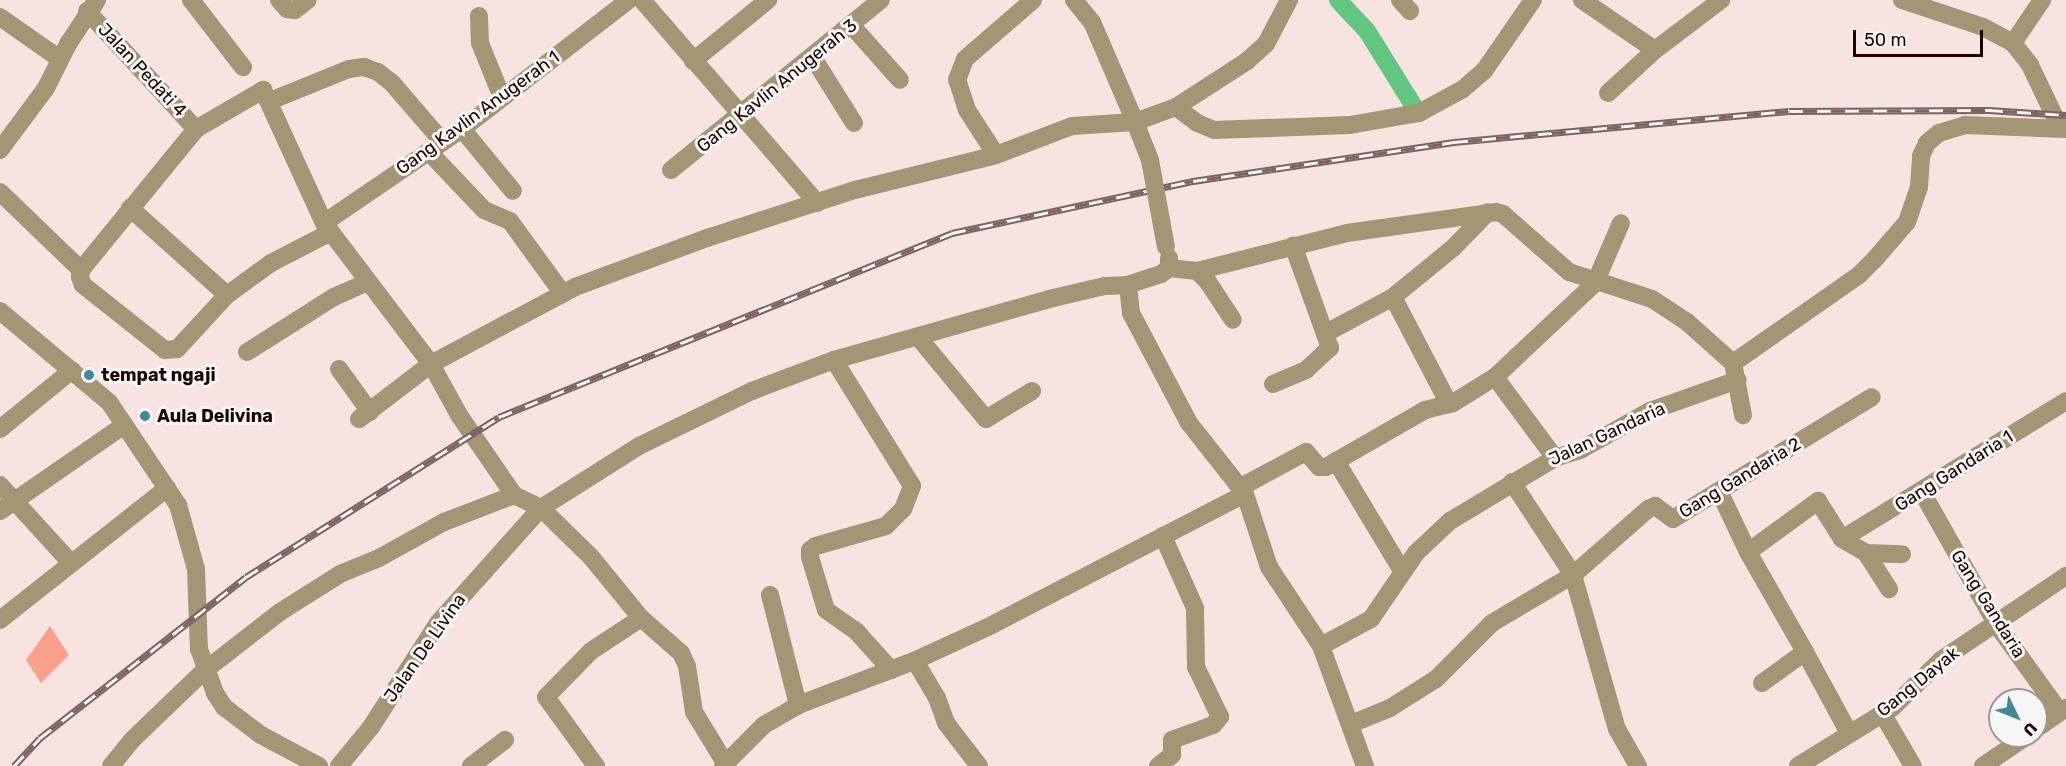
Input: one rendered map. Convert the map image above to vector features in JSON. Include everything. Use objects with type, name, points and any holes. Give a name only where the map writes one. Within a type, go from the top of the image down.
[{"type":"street","points":[[191,0],[243,68]]},
{"type":"street","points":[[279,0],[287,9],[295,10],[308,0]]},
{"type":"street","name":"Gang Kavlin Anugerah 1","points":[[0,192],[81,270],[83,285],[165,350],[177,349],[227,295],[271,263],[327,228],[462,129],[501,95],[629,0]]},
{"type":"street","points":[[642,0],[817,203]]},
{"type":"street","points":[[693,61],[768,0]]},
{"type":"street","name":"Gang Kavlin Anugerah 3","points":[[671,170],[852,26],[881,0]]},
{"type":"street","points":[[996,155],[967,110],[957,80],[965,58],[1033,0]]},
{"type":"street","points":[[1074,0],[1092,22],[1150,160],[1169,268],[1197,271],[1293,245],[1488,212],[1503,214],[1569,272],[1595,283],[1652,299],[1687,322],[1735,371],[1743,415]]},
{"type":"street","points":[[339,369],[365,416],[431,364],[563,294],[624,267],[817,203],[931,169],[996,155],[1072,126],[1135,122],[1176,107],[1247,61],[1266,44],[1289,0]]},
{"type":"street","points":[[1176,107],[1197,123],[1214,130],[1350,125],[1419,113],[1463,89],[1484,71],[1533,0]]},
{"type":"street","points":[[1582,0],[1655,50]]},
{"type":"street","points":[[1608,93],[1655,50],[1721,0]]},
{"type":"street","points":[[1902,0],[1942,6],[2013,43],[2025,56],[2063,128]]},
{"type":"street","points":[[2013,43],[2042,0]]},
{"type":"street","points":[[0,150],[46,87],[92,6]]},
{"type":"street","name":"Jalan Pedati 4","points":[[92,6],[196,129]]},
{"type":"street","points":[[479,16],[480,43],[501,95]]},
{"type":"street","points":[[0,17],[60,59]]},
{"type":"street","points":[[852,26],[900,80]]},
{"type":"street","points":[[812,56],[854,123]]},
{"type":"street","points":[[270,100],[349,69],[364,67],[378,72],[392,83],[436,147],[484,210],[510,221],[563,294]]},
{"type":"street","points":[[81,270],[196,129],[263,90],[270,100],[327,228],[431,364],[459,415],[514,495],[541,508],[591,557],[641,618],[681,653],[687,666],[694,712],[725,765],[775,717],[798,705],[915,661],[1010,617],[1163,536],[1306,452],[1323,468],[1425,410],[1449,404],[1495,377],[1595,283],[1621,223]]},
{"type":"street","name":"Jalan Gandaria","points":[[1512,482],[1555,458],[1582,449],[1650,411],[1735,371],[1859,275],[1907,222],[1919,187],[1921,156],[1927,143],[1939,133],[1965,125],[2063,128]]},
{"type":"street","points":[[462,129],[513,191]]},
{"type":"street","points":[[130,208],[227,295]]},
{"type":"street","points":[[1326,333],[1393,297],[1454,248],[1488,212]]},
{"type":"street","points":[[1273,384],[1306,370],[1328,352],[1326,333],[1293,245]]},
{"type":"street","name":"Jalan De Livina","points":[[339,766],[371,727],[438,623],[541,508],[639,446],[753,391],[834,360],[919,338],[1049,299],[1105,286],[1128,285],[1145,281],[1169,268]]},
{"type":"street","points":[[1197,271],[1208,282],[1233,320]]},
{"type":"street","points":[[247,352],[325,302],[367,282]]},
{"type":"street","points":[[1128,285],[1131,313],[1184,415],[1243,490],[1269,567],[1321,646],[1365,766]]},
{"type":"street","points":[[1393,297],[1449,404]]},
{"type":"street","points":[[0,311],[97,390],[124,425],[178,505],[196,569],[196,616],[204,671],[224,707],[261,735],[319,766]]},
{"type":"street","points":[[919,338],[986,419],[1032,391]]},
{"type":"street","points":[[834,360],[912,486],[903,509],[886,526],[816,546],[810,550],[810,557],[826,610],[857,632],[891,670]]},
{"type":"street","points":[[0,429],[72,370]]},
{"type":"street","points":[[1495,377],[1555,458]]},
{"type":"street","name":"Gang Gandaria 2","points":[[1351,724],[1401,703],[1451,666],[1492,623],[1573,575],[1648,509],[1655,506],[1673,519],[1872,397]]},
{"type":"street","name":"Gang Gandaria 1","points":[[1842,539],[1922,492],[2066,401]]},
{"type":"street","points":[[0,511],[15,498],[124,425]]},
{"type":"street","points":[[1336,461],[1402,571]]},
{"type":"street","points":[[1321,646],[1371,619],[1402,571],[1450,520],[1512,482],[1573,575],[1617,729],[1638,766]]},
{"type":"street","points":[[0,485],[15,498],[71,562]]},
{"type":"street","points":[[0,620],[167,488]]},
{"type":"street","points":[[1719,491],[1748,552],[1849,733]]},
{"type":"street","name":"Gang Gandaria","points":[[1922,492],[1997,625],[2063,710]]},
{"type":"street","points":[[111,766],[132,740],[204,671],[280,612],[340,574],[379,558],[453,518],[514,495]]},
{"type":"street","points":[[1748,552],[1818,501],[1842,539],[1866,553],[1889,589]]},
{"type":"street","points":[[1158,766],[1172,755],[1172,741],[1213,725],[1220,717],[1196,667],[1194,608],[1163,536]]},
{"type":"street","points":[[1866,553],[1902,554]]},
{"type":"street","name":"Gang Dayak","points":[[1798,766],[1882,713],[1941,660],[1997,625],[2066,576]]},
{"type":"street","points":[[770,595],[798,705]]},
{"type":"street","points":[[596,766],[546,697],[591,651],[641,618]]},
{"type":"street","points":[[1762,683],[1805,651]]},
{"type":"street","points":[[915,661],[938,698],[946,723],[979,766]]},
{"type":"street","points":[[2048,721],[2063,710]]},
{"type":"street","points":[[1882,713],[1913,766]]},
{"type":"street","points":[[471,766],[505,740]]},
{"type":"street","points":[[1983,766],[2009,748]]},
{"type":"shaded area","points":[[50,626],[69,655],[41,683],[26,660]]},
{"type":"waterway","points":[[1338,0],[1367,31],[1415,108]]},
{"type":"railway","points":[[14,766],[40,738],[246,577],[499,417],[952,233],[1193,181],[1454,142],[1789,111],[1989,110],[2066,115]]},
{"type":"place","name":"tempat ngaji","points":[[89,375]]},
{"type":"place","name":"Aula Delivina","points":[[145,416]]}]
